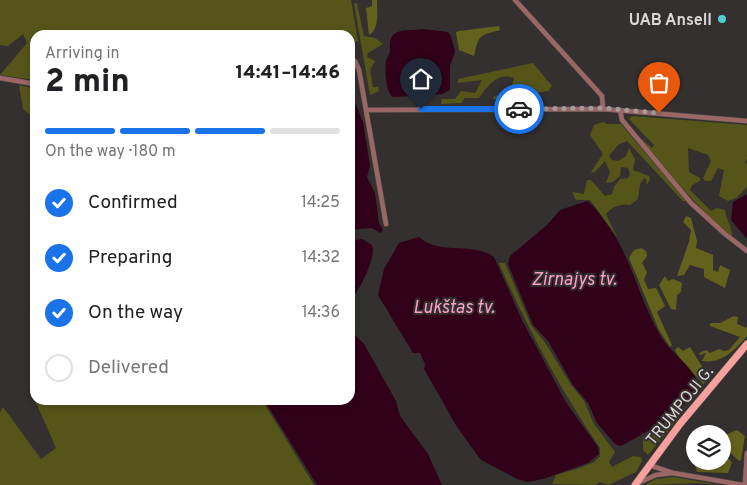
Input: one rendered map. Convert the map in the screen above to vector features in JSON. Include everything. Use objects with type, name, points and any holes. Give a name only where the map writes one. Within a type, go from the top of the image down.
[{"type":"main road","name":"TRUMPOJI G.","points":[[635,485],[680,424],[747,344]]},
{"type":"street","points":[[515,0],[602,96],[603,108]]},
{"type":"street","points":[[355,61],[359,70],[386,224]]},
{"type":"street","points":[[0,78],[30,83]]},
{"type":"street","points":[[0,82],[6,80]]},
{"type":"street","points":[[366,110],[603,108],[747,121]]},
{"type":"street","points":[[620,110],[622,120],[690,202],[719,229],[747,251]]},
{"type":"street","points":[[649,465],[673,473],[744,485],[747,453]]},
{"type":"street","points":[[649,465],[656,475]]},
{"type":"street","points":[[635,485],[656,475],[673,473]]},
{"type":"shaded area","points":[[0,0],[351,0],[358,41],[355,42],[355,30],[30,30],[30,79],[0,75],[27,43],[23,34],[8,46],[0,45]]},
{"type":"shaded area","points":[[372,0],[377,0],[377,19],[375,29],[369,35],[366,8],[372,6]]},
{"type":"shaded area","points":[[357,3],[364,36],[375,38],[383,44],[368,53],[367,57],[375,61],[370,70],[373,87],[378,87],[379,91],[370,95],[354,4]]},
{"type":"shaded area","points":[[499,26],[500,30],[481,37],[474,56],[459,50],[456,32]]},
{"type":"shaded area","points":[[533,63],[552,86],[548,91],[519,96],[513,102],[510,99],[493,99],[494,96],[510,92],[514,78],[503,77],[493,81],[479,98],[465,98],[461,103],[441,104],[442,99],[455,99],[461,91],[475,93],[482,80],[458,83],[458,79]]},
{"type":"shaded area","points":[[19,85],[30,88],[30,115],[23,109]]},
{"type":"shaded area","points":[[632,116],[747,125],[747,159],[745,162],[747,164],[747,187],[736,198],[728,201],[719,196],[724,170],[718,168],[711,181],[705,181],[703,178],[711,161],[708,155],[688,148],[689,172],[700,178],[700,181],[692,185],[690,190],[711,211],[717,208],[725,210],[732,236],[694,201],[637,135],[652,148],[654,145],[629,119]]},
{"type":"shaded area","points":[[603,122],[607,124],[621,124],[686,201],[683,201],[627,141],[618,145],[609,156],[612,160],[618,161],[626,156],[629,148],[635,159],[633,170],[649,176],[650,179],[647,185],[644,178],[640,184],[638,199],[630,205],[617,206],[606,214],[617,237],[590,200],[576,200],[572,192],[584,194],[587,180],[591,180],[605,196],[612,194],[614,187],[620,179],[628,178],[630,174],[628,168],[621,167],[620,176],[613,182],[606,183],[610,172],[605,161],[594,173],[591,172],[603,154],[590,135],[594,125]]},
{"type":"shaded area","points":[[686,216],[691,218],[697,241],[696,248],[713,255],[713,270],[718,272],[720,265],[730,270],[725,288],[704,277],[704,269],[690,265],[684,275],[677,276],[689,242],[691,230],[683,222]]},
{"type":"shaded area","points":[[641,248],[646,251],[647,256],[642,263],[647,272],[644,280],[648,289],[656,288],[665,306],[657,312],[672,345],[670,347],[659,330],[629,258],[634,250]]},
{"type":"shaded area","points":[[499,263],[505,263],[531,325],[546,344],[571,385],[584,401],[594,424],[615,452],[609,462],[612,467],[633,456],[641,457],[642,461],[636,472],[608,485],[600,482],[595,485],[552,484],[556,475],[594,462],[600,456],[600,448],[545,358]]},
{"type":"shaded area","points":[[665,276],[668,281],[673,279],[682,283],[681,292],[677,295],[676,310],[671,309],[659,285]]},
{"type":"shaded area","points":[[734,316],[738,317],[737,324],[747,328],[747,336],[728,355],[716,360],[702,361],[706,353],[700,355],[699,353],[706,350],[710,353],[719,349],[729,350],[740,337],[710,326],[710,323],[720,323]]},
{"type":"shaded area","points":[[678,347],[683,351],[690,347],[703,368],[707,381],[703,384],[684,363],[675,350]]},
{"type":"shaded area","points":[[37,405],[265,405],[314,485],[0,485],[0,413],[3,407],[41,459],[56,448]]},
{"type":"shaded area","points":[[681,410],[684,412],[648,455],[643,450],[643,437],[673,419]]},
{"type":"shaded area","points":[[737,430],[745,436],[741,460],[739,461],[731,453],[731,433]]},
{"type":"shaded area","points":[[696,470],[729,470],[728,473],[697,472]]},
{"type":"shaded area","points":[[674,477],[720,485],[698,483],[645,485],[656,479]]},
{"type":"water","points":[[423,29],[448,32],[451,36],[455,52],[450,66],[450,90],[442,94],[393,97],[388,90],[386,75],[386,61],[390,51],[391,39],[399,31]]},
{"type":"water","points":[[355,102],[363,122],[370,166],[367,177],[375,193],[379,223],[383,230],[380,233],[372,228],[355,230]]},
{"type":"water","points":[[747,194],[747,239],[731,220],[733,202]]},
{"type":"water","name":"Zirnajys tv.","points":[[587,201],[598,212],[616,237],[646,307],[664,342],[692,372],[699,386],[675,416],[621,446],[615,444],[597,423],[588,403],[573,385],[548,341],[533,325],[508,264],[510,256],[547,225],[560,210]]},
{"type":"water","name":"Lukštas tv.","points":[[419,237],[427,243],[436,246],[476,250],[494,257],[523,322],[567,404],[598,447],[599,454],[588,463],[543,479],[528,482],[517,479],[481,460],[457,427],[424,369],[425,364],[420,353],[413,353],[378,295],[384,269],[399,243]]},
{"type":"water","points":[[362,239],[372,245],[373,250],[370,265],[355,294],[355,240]]},
{"type":"water","points":[[355,335],[364,344],[396,401],[400,416],[428,454],[442,485],[317,485],[267,405],[355,405]]},
{"type":"way so far","points":[[519,109],[603,108],[659,113]]},
{"type":"place","name":"UAB Ansell","points":[[722,19]]},
{"type":"route","points":[[421,109],[519,109]]}]
